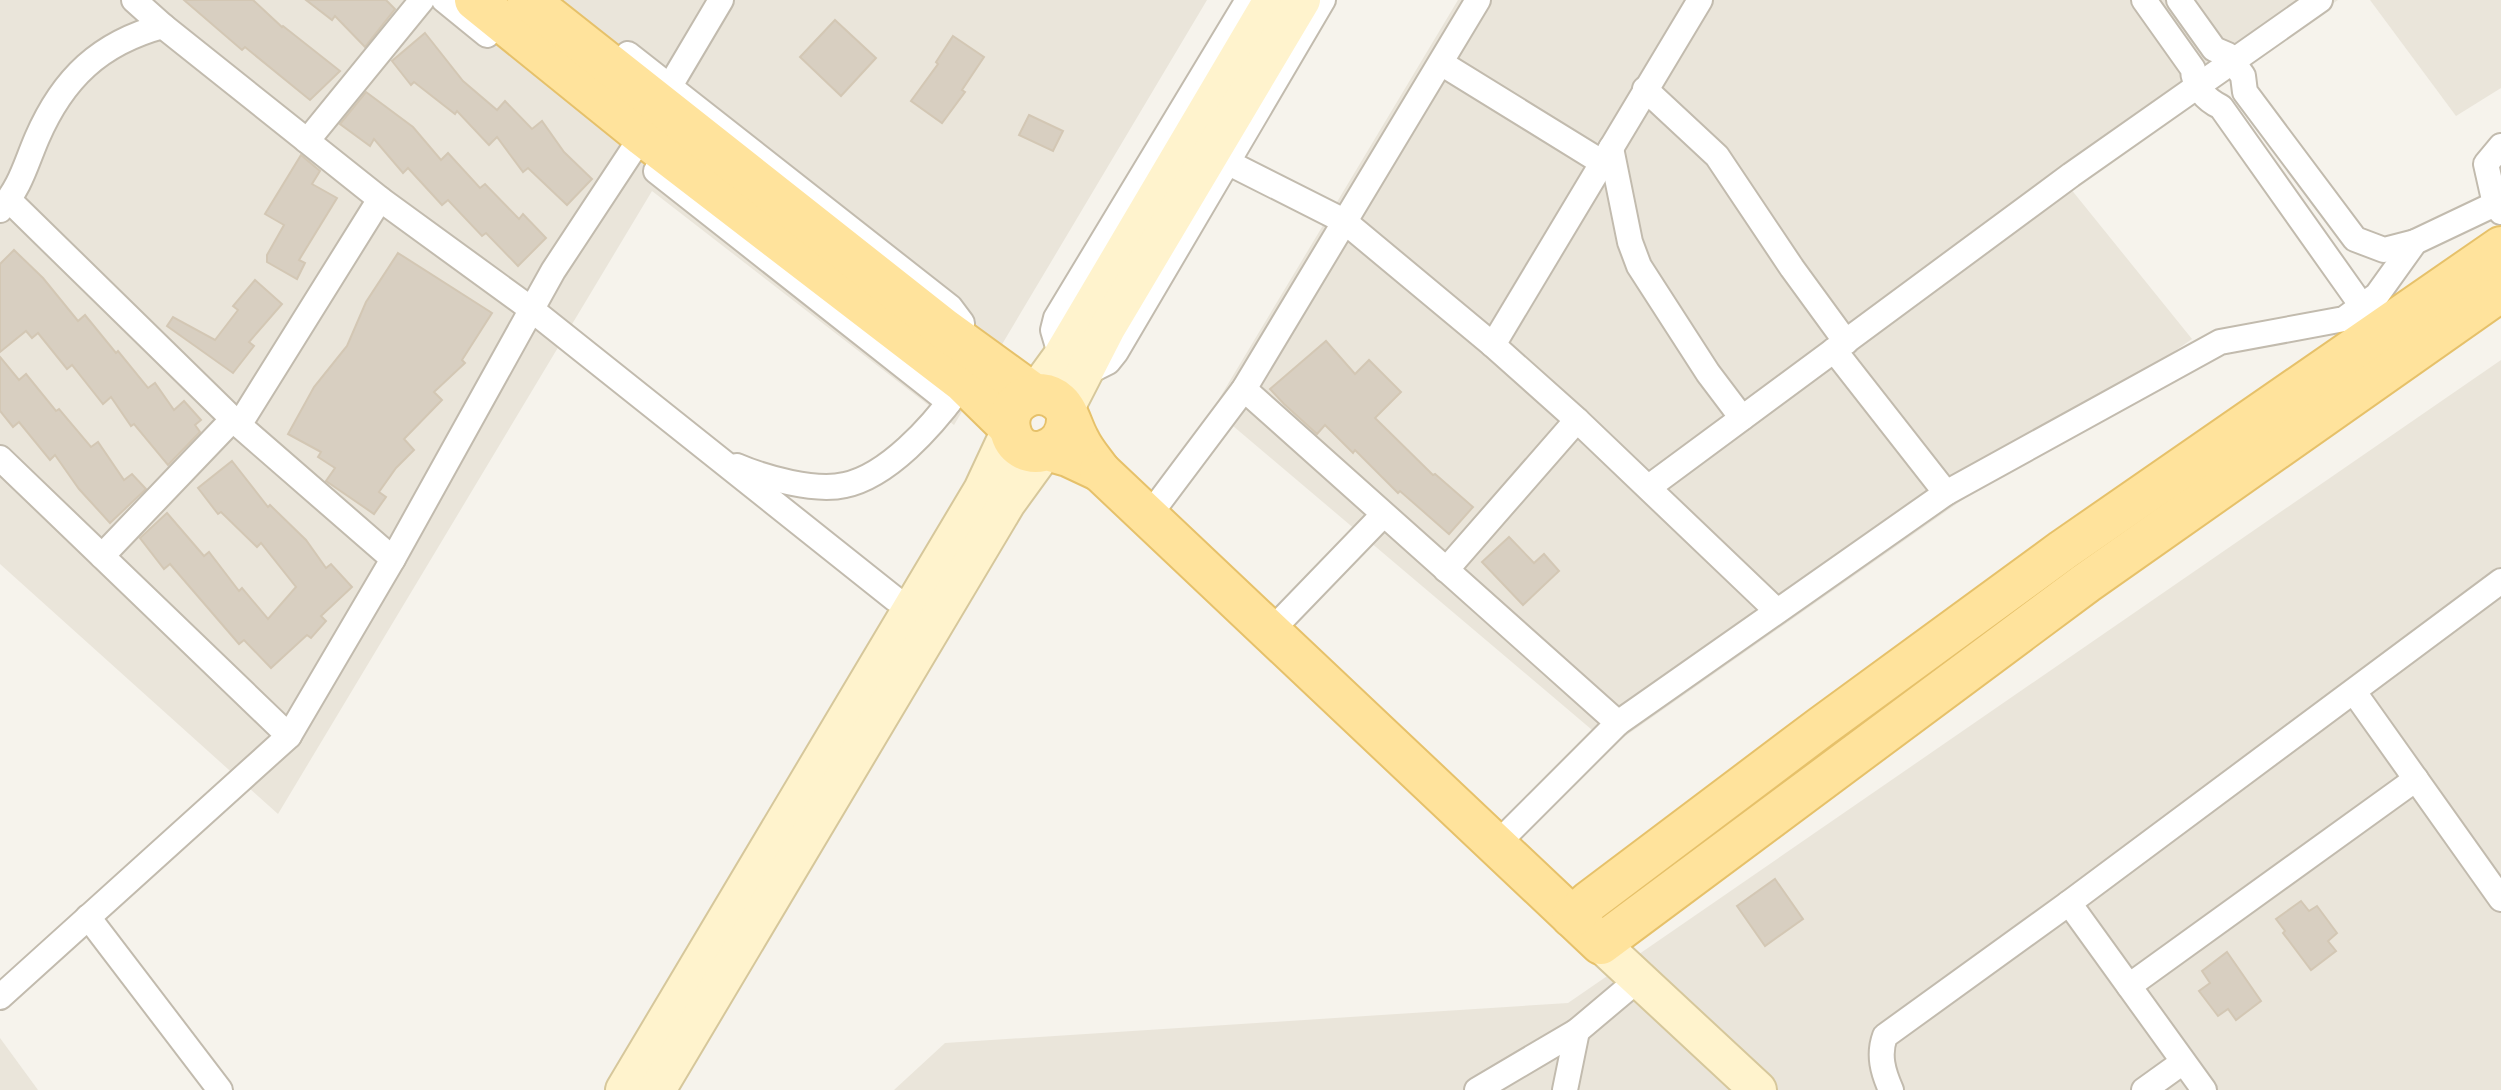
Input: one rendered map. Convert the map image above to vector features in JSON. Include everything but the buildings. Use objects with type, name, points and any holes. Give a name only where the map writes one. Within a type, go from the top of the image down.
[{"type":"main road","points":[[475,0],[956,392],[1010,428],[1017,444],[1025,449],[1068,456],[1100,471]]},
{"type":"main road","points":[[528,0],[961,342],[1062,390],[1079,442],[1100,471],[1758,1090]]},
{"type":"main road","points":[[657,1090],[1007,503],[1045,451],[1065,435],[1062,390],[1272,0]]},
{"type":"main road","points":[[624,1090],[974,503],[1010,428],[1012,409],[1018,401],[1062,390],[1107,328],[1302,0]]},
{"type":"main road","points":[[1572,917],[1809,736],[2063,550],[2501,247]]},
{"type":"main road","points":[[1601,944],[2086,583],[2501,291]]},
{"type":"street","points":[[134,0],[380,199],[531,309],[895,599]]},
{"type":"street","points":[[307,141],[422,0]]},
{"type":"street","points":[[444,0],[632,151],[956,392],[931,426],[862,480],[842,486],[805,485],[749,471],[720,459]]},
{"type":"street","points":[[557,0],[950,307],[962,323],[961,342]]},
{"type":"street","points":[[670,86],[721,0]]},
{"type":"street","points":[[1248,0],[1056,318],[1053,330],[1062,390],[1108,362],[1116,352],[1323,0]]},
{"type":"street","points":[[1148,517],[1244,389],[1478,0]]},
{"type":"street","points":[[1493,345],[1700,0]]},
{"type":"street","points":[[2144,0],[2193,69],[2193,79],[2209,101],[2221,107],[2362,306]]},
{"type":"street","points":[[2179,0],[2214,49],[2228,55],[2243,76],[2245,92],[2355,239],[2384,250],[2415,242],[2498,208],[2486,164],[2501,146]]},
{"type":"street","points":[[1649,487],[2071,175],[2320,0]]},
{"type":"street","points":[[163,26],[136,33],[84,66],[52,109],[22,179],[4,205],[236,422],[393,559]]},
{"type":"street","points":[[1441,63],[1607,156],[1639,266],[1708,373],[1742,418]]},
{"type":"street","points":[[1645,89],[1717,156],[1840,346],[1946,493]]},
{"type":"street","points":[[0,997],[289,736],[393,559],[531,309],[632,151]]},
{"type":"street","points":[[1227,162],[1344,221],[1493,345],[1577,420],[1777,611]]},
{"type":"street","points":[[102,556],[236,422],[380,199]]},
{"type":"street","points":[[1496,845],[1618,723],[1946,493],[2220,342],[2344,319],[2377,295],[2415,242]]},
{"type":"street","points":[[1244,389],[1618,723]]},
{"type":"street","points":[[1446,570],[1577,420]]},
{"type":"street","points":[[0,458],[289,736]]},
{"type":"street","points":[[1270,632],[1383,515]]},
{"type":"street","points":[[1891,1090],[1883,1070],[1881,1053],[1885,1036],[2501,581]]},
{"type":"street","points":[[2354,692],[2501,899]]},
{"type":"street","points":[[2129,986],[2416,779]]},
{"type":"street","points":[[2069,903],[2204,1090]]},
{"type":"street","points":[[88,917],[220,1090]]},
{"type":"street","points":[[1477,1090],[1577,1031],[1640,978]]},
{"type":"street","points":[[1565,1090],[1577,1031]]},
{"type":"street","points":[[2144,1090],[2183,1062]]},
{"type":"shaded area","points":[[0,0],[1207,0],[954,425],[652,191],[278,814],[0,564]]},
{"type":"shaded area","points":[[1458,0],[2338,0],[2066,183],[2192,339],[1611,746],[1213,409]]},
{"type":"shaded area","points":[[2370,0],[2501,0],[2501,88],[2456,116]]},
{"type":"shaded area","points":[[2501,360],[2501,1090],[894,1090],[945,1043],[1568,1003]]},
{"type":"shaded area","points":[[0,1038],[38,1090],[0,1090]]}]
